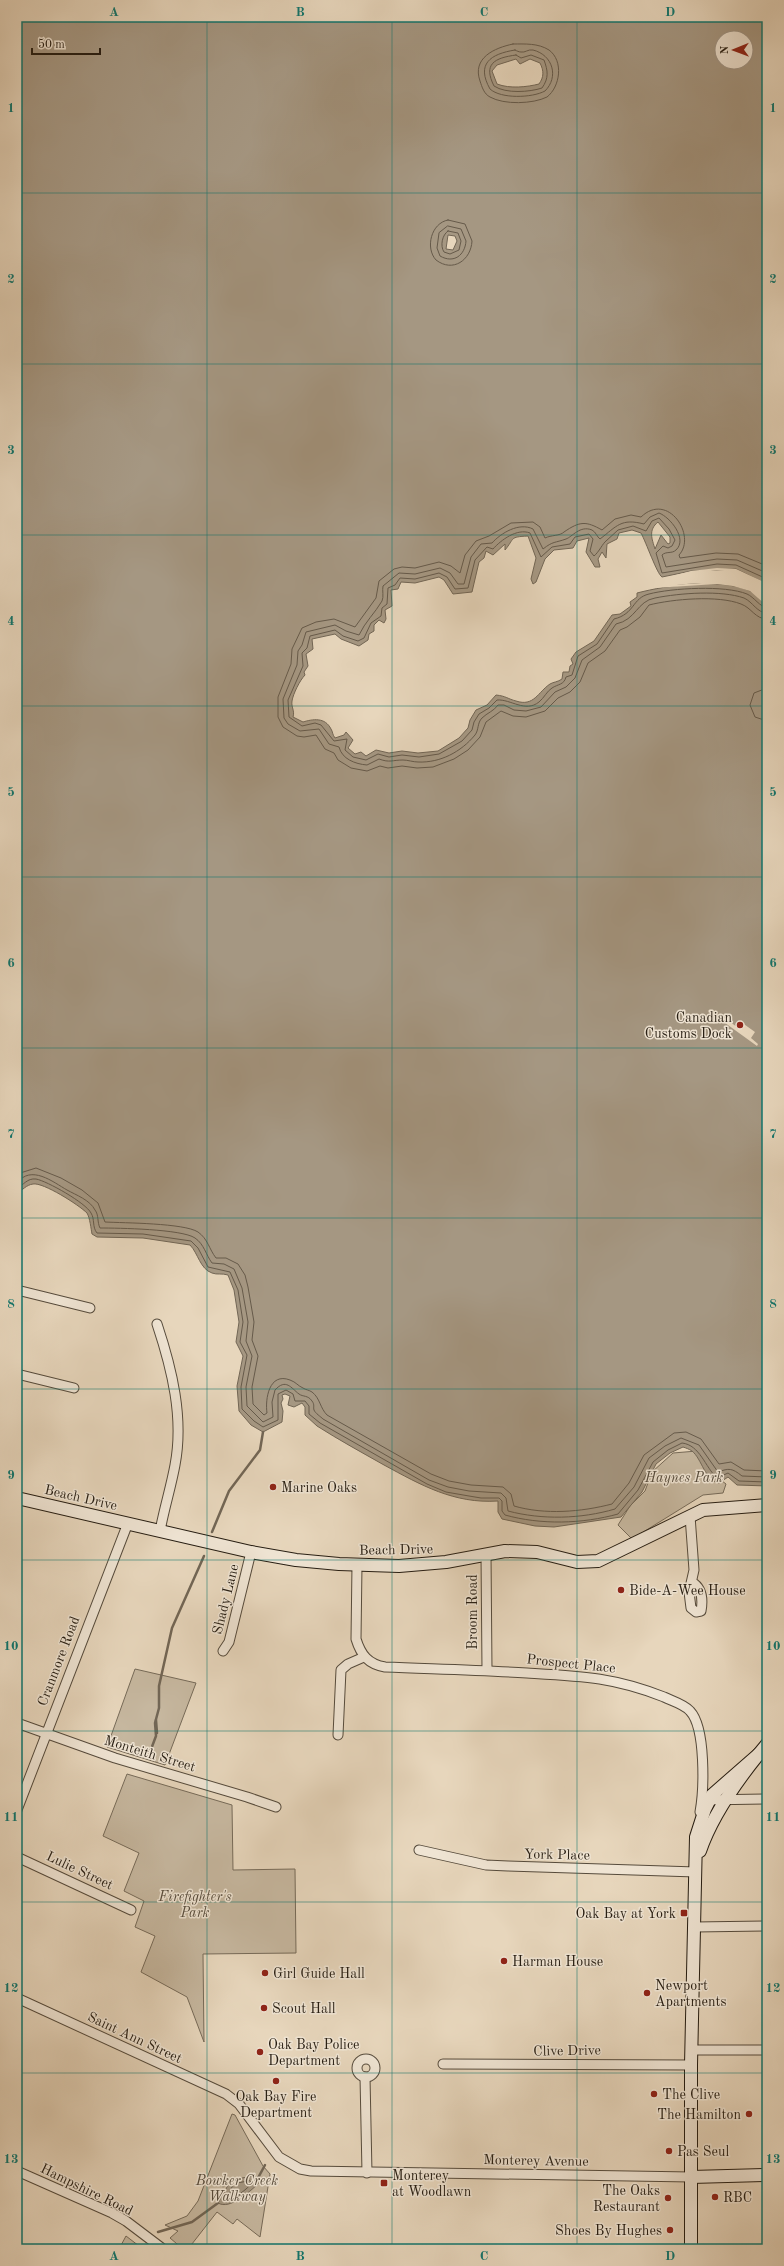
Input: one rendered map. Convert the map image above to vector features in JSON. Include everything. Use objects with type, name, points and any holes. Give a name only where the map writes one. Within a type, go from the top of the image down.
[{"type":"main road","name":"Beach Drive","points":[[17,1498],[251,1552],[296,1560],[356,1565],[429,1564],[505,1551],[531,1551],[577,1562],[598,1561],[690,1516],[714,1508],[767,1505]]},
{"type":"main road","points":[[691,2249],[692,2065],[696,1837],[706,1800],[763,1749]]},
{"type":"main road","points":[[696,1867],[708,1829],[726,1800],[763,1749]]},
{"type":"main road","name":"Monterey Avenue","points":[[691,2177],[767,2175]]},
{"type":"street","points":[[17,1290],[90,1308]]},
{"type":"street","points":[[157,1324],[168,1358],[179,1428],[175,1464],[160,1531]]},
{"type":"street","points":[[17,1374],[74,1388]]},
{"type":"street","points":[[690,1516],[694,1570],[692,1582]]},
{"type":"street","name":"Cranmore Road","points":[[17,1810],[45,1734],[128,1524]]},
{"type":"street","name":"Shady Lane","points":[[223,1651],[229,1642],[251,1552]]},
{"type":"street","name":"Broom Road","points":[[486,1554],[487,1670]]},
{"type":"street","points":[[338,1735],[341,1670],[348,1664],[364,1657],[359,1650],[356,1639],[356,1565]]},
{"type":"street","name":"Prospect Place","points":[[364,1657],[374,1665],[385,1667],[487,1670],[603,1678],[638,1687],[689,1710],[697,1725],[700,1739],[706,1800]]},
{"type":"street","name":"Monteith Street","points":[[17,1723],[115,1758],[247,1796],[276,1807]]},
{"type":"street","points":[[706,1800],[767,1799]]},
{"type":"street","name":"York Place","points":[[419,1850],[479,1863],[508,1866],[696,1867]]},
{"type":"street","name":"Lulie Street","points":[[17,1857],[131,1910]]},
{"type":"street","points":[[695,1927],[767,1926]]},
{"type":"street","name":"Saint Ann Street","points":[[17,1998],[226,2094],[239,2104]]},
{"type":"street","points":[[693,2050],[767,2050]]},
{"type":"street","name":"Clive Drive","points":[[443,2064],[692,2065]]},
{"type":"street","points":[[366,2077],[366,2173]]},
{"type":"street","name":"Monterey Avenue","points":[[239,2104],[271,2148],[286,2162],[300,2169],[311,2171],[691,2177]]},
{"type":"street","name":"Hampshire Road","points":[[17,2171],[112,2213],[163,2249]]},
{"type":"green space","name":"Haynes Park","points":[[697,1451],[713,1474],[726,1484],[723,1493],[703,1495],[632,1539],[618,1525],[630,1506],[645,1491],[652,1472],[673,1453]]},
{"type":"green space","points":[[135,1669],[196,1683],[165,1765],[107,1747]]},
{"type":"green space","name":"Firefighter's Park","points":[[127,1774],[232,1805],[233,1870],[295,1869],[296,1953],[203,1954],[204,2042],[187,1997],[141,1972],[155,1936],[135,1927],[144,1901],[124,1891],[139,1853],[103,1836]]},
{"type":"green space","name":"Bowker Creek Walkway","points":[[232,2114],[235,2115],[263,2166],[270,2174],[260,2237],[237,2219],[233,2224],[217,2212],[188,2249],[183,2249],[170,2238],[178,2231],[165,2225],[187,2216],[198,2201]]},
{"type":"green space","points":[[126,2236],[143,2249],[119,2249]]},
{"type":"water","points":[[17,17],[767,17],[767,584],[736,569],[691,571],[662,577],[657,570],[641,533],[632,530],[619,533],[617,539],[607,544],[606,558],[602,552],[598,559],[600,567],[595,567],[586,552],[589,538],[577,541],[573,548],[554,550],[545,559],[536,582],[533,584],[531,579],[536,558],[528,536],[518,537],[513,539],[505,550],[505,544],[493,555],[486,551],[484,558],[479,562],[472,592],[453,594],[444,580],[439,577],[415,583],[401,582],[398,589],[391,590],[392,606],[385,610],[386,619],[384,623],[379,620],[374,625],[374,631],[369,634],[368,640],[359,646],[341,639],[335,634],[312,639],[313,649],[306,654],[308,666],[304,672],[305,675],[295,691],[292,703],[294,713],[293,717],[303,722],[318,720],[326,722],[332,730],[335,738],[344,735],[346,732],[353,740],[348,748],[355,754],[361,752],[366,756],[376,750],[389,753],[402,751],[418,753],[438,751],[459,738],[468,728],[470,720],[476,710],[487,705],[496,695],[516,701],[527,702],[535,698],[550,684],[562,679],[563,672],[569,672],[570,666],[573,664],[571,659],[576,652],[594,641],[612,615],[620,614],[631,606],[630,602],[637,597],[637,593],[678,585],[722,584],[736,586],[751,591],[767,606],[767,700],[764,704],[767,708],[767,1486],[737,1485],[728,1477],[719,1483],[714,1481],[707,1474],[691,1450],[683,1447],[670,1453],[656,1464],[642,1492],[621,1517],[554,1527],[535,1526],[502,1519],[498,1512],[498,1501],[467,1499],[438,1492],[398,1472],[317,1426],[305,1415],[305,1407],[302,1403],[294,1407],[288,1405],[290,1396],[285,1394],[282,1395],[283,1399],[281,1403],[283,1411],[282,1422],[263,1432],[251,1425],[239,1411],[237,1386],[243,1356],[236,1342],[239,1322],[234,1290],[228,1275],[214,1274],[208,1271],[190,1245],[143,1238],[97,1237],[92,1234],[87,1213],[77,1205],[52,1190],[38,1184],[26,1186],[17,1193]],"holes":[[[516,59],[520,64],[530,59],[540,63],[543,76],[539,84],[518,87],[507,87],[497,84],[492,71],[497,65]],[[448,235],[455,236],[457,241],[453,250],[446,249]],[[658,522],[670,537],[670,543],[668,544],[661,535],[655,549],[652,531]]]},
{"type":"water","points":[[253,2176],[258,2178],[258,2184],[245,2195],[228,2204],[223,2205],[218,2203],[231,2180]]},
{"type":"pier","points":[[717,568],[736,569],[762,581],[767,586],[736,571],[717,570],[661,579],[691,571]]},
{"type":"pier","points":[[717,582],[734,584],[751,589],[762,597],[767,606],[750,591],[733,586],[717,584],[654,588],[656,586]]},
{"type":"pier","points":[[723,1017],[737,1027],[741,1022],[755,1032],[751,1038],[758,1044],[757,1046],[721,1020]]},
{"type":"waterway","points":[[212,1532],[229,1491],[260,1450],[263,1432]]},
{"type":"waterway","points":[[150,1752],[156,1736],[155,1723],[159,1708],[159,1686],[172,1628],[204,1556]]},
{"type":"waterway","points":[[156,1720],[157,1733]]},
{"type":"waterway","points":[[258,2178],[265,2165]]},
{"type":"waterway","points":[[223,2186],[226,2182]]},
{"type":"waterway","points":[[158,2232],[192,2222],[218,2203]]},
{"type":"place","name":"Canadian Customs Dock","points":[[740,1025]]},
{"type":"place","name":"Marine Oaks","points":[[273,1487]]},
{"type":"place","name":"Bide-A-Wee House","points":[[621,1590]]},
{"type":"place","name":"Oak Bay at York","points":[[684,1913]]},
{"type":"place","name":"Harman House","points":[[504,1961]]},
{"type":"place","name":"Girl Guide Hall","points":[[265,1973]]},
{"type":"place","name":"Newport Apartments","points":[[647,1993]]},
{"type":"place","name":"Scout Hall","points":[[264,2008]]},
{"type":"place","name":"Oak Bay Police Department","points":[[260,2052]]},
{"type":"place","name":"Oak Bay Fire Department","points":[[276,2081]]},
{"type":"place","name":"The Clive","points":[[654,2094]]},
{"type":"place","name":"The Hamilton","points":[[749,2114]]},
{"type":"place","name":"Pas Seul","points":[[669,2151]]},
{"type":"place","name":"Monterey at Woodlawn","points":[[384,2183]]},
{"type":"place","name":"RBC","points":[[715,2197]]},
{"type":"place","name":"The Oaks Restaurant","points":[[668,2198]]},
{"type":"place","name":"Shoes By Hughes","points":[[670,2230]]}]
